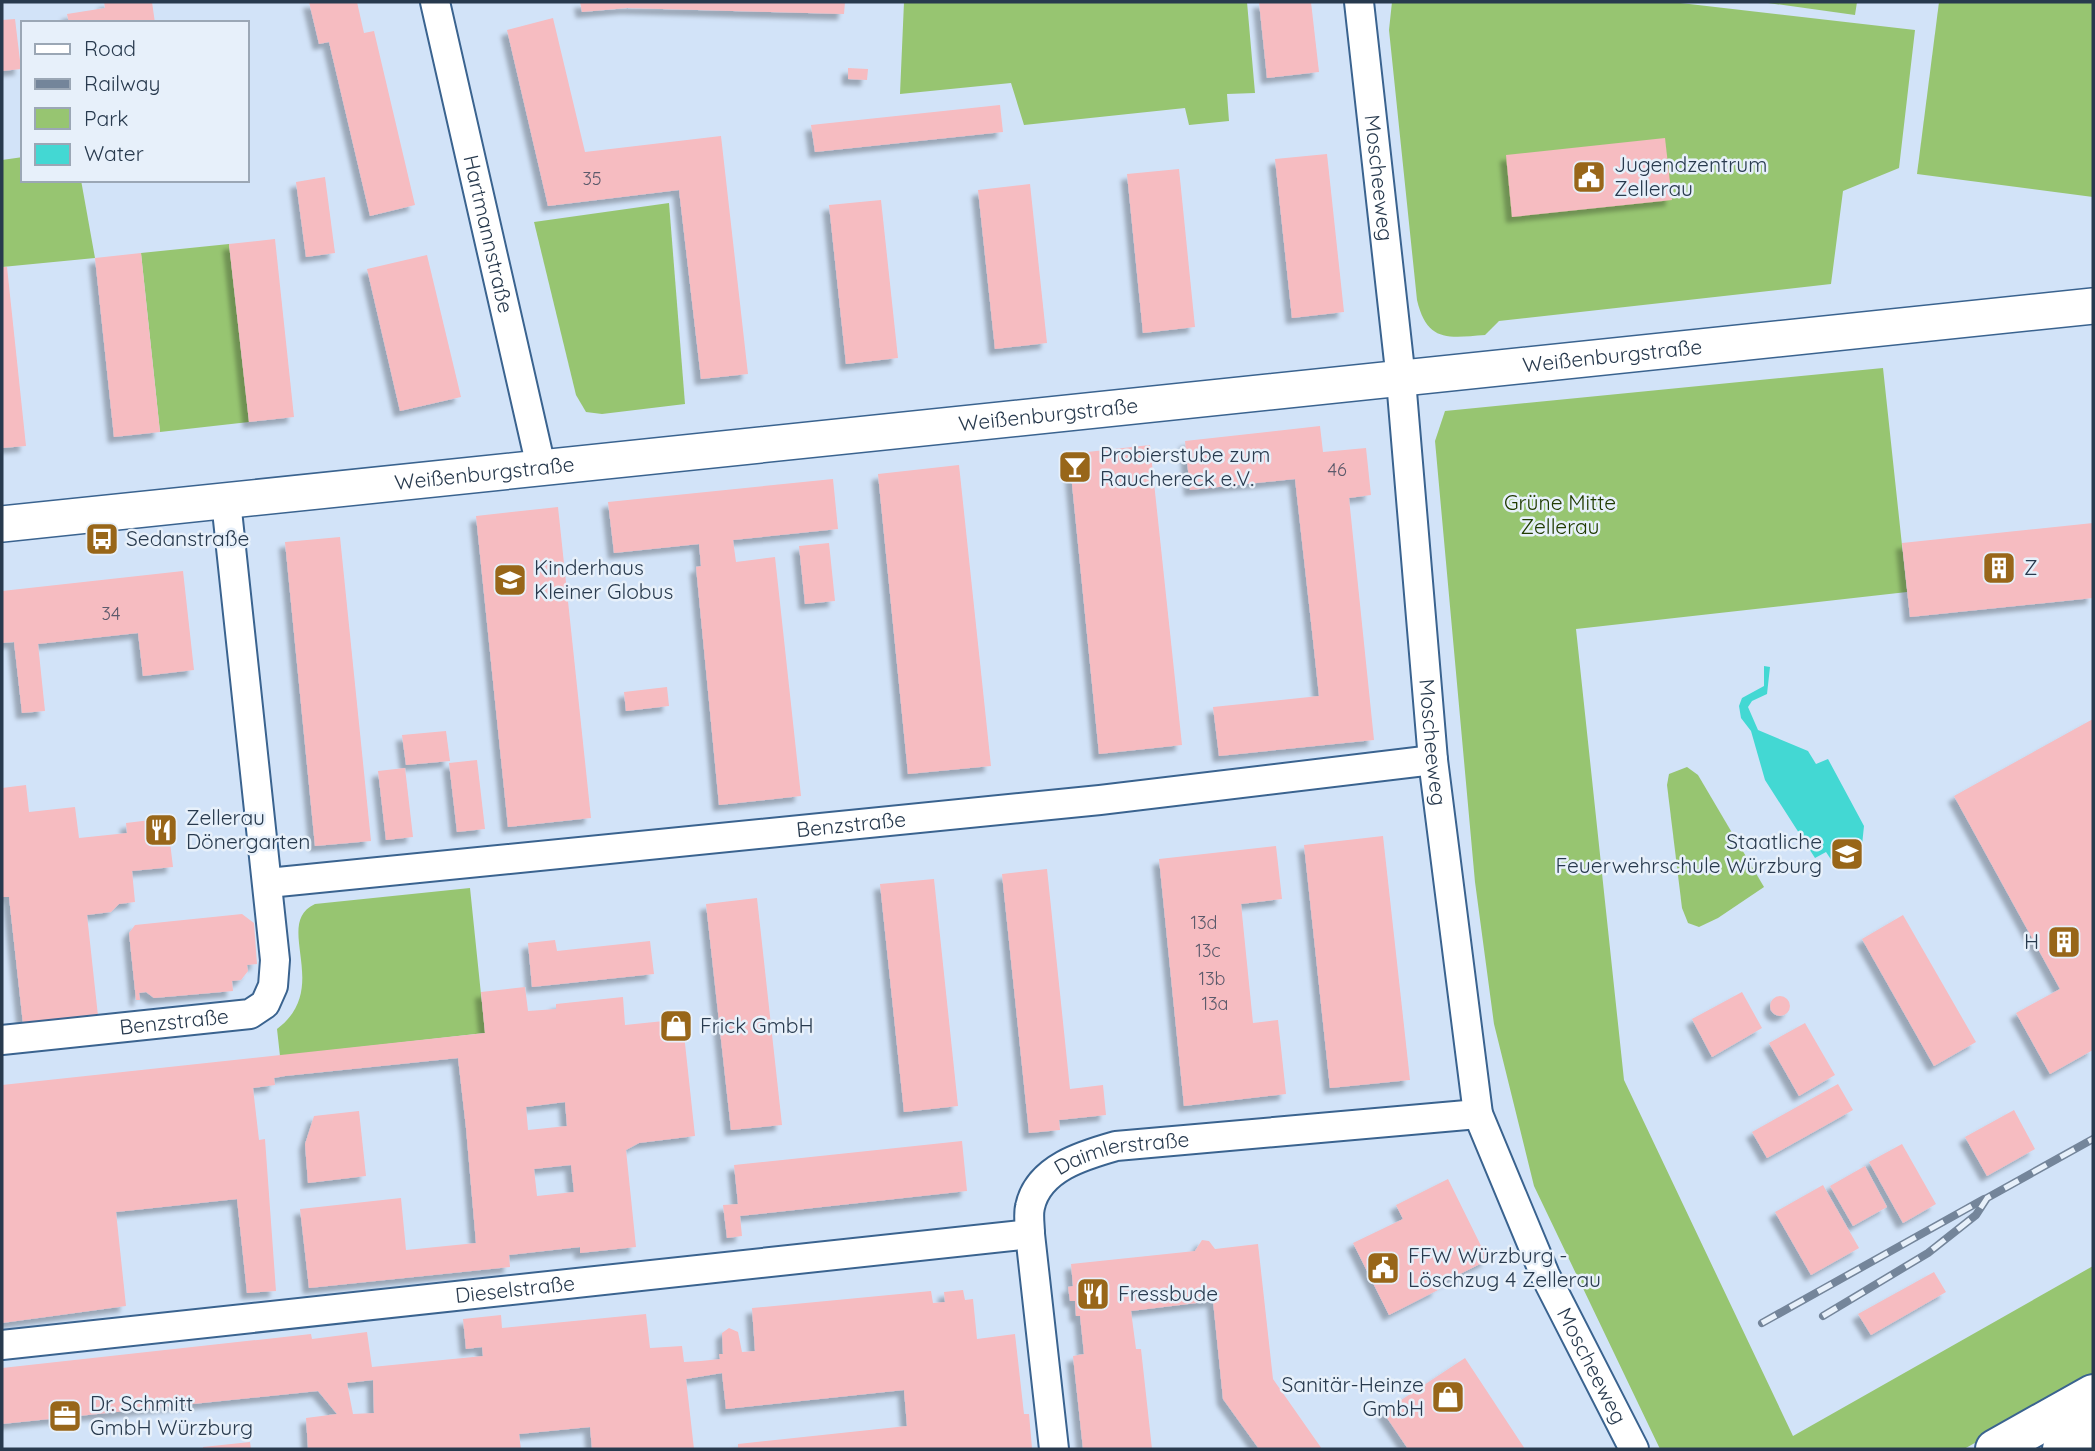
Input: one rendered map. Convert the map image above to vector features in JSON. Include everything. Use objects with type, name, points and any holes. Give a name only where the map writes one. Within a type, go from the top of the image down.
[{"type":"main road","points":[[1995,1449],[2093,1394]]},
{"type":"main road","points":[[2062,1449],[2093,1431]]},
{"type":"street","name":"Hartmannstraße","points":[[435,2],[541,467]]},
{"type":"street","name":"Moscheeweg","points":[[1359,2],[1401,380],[1433,760],[1478,1114],[1545,1275],[1634,1449]]},
{"type":"street","name":"Weißenburgstraße","points":[[2,524],[2093,306]]},
{"type":"street","name":"Benzstraße","points":[[2,1040],[250,1014],[265,1004],[273,986],[275,960],[268,883],[226,500]]},
{"type":"street","name":"Benzstraße","points":[[268,883],[1100,800],[1433,760]]},
{"type":"street","name":"Daimlerstraße","points":[[1054,1449],[1030,1234],[1030,1206],[1045,1179],[1077,1157],[1116,1146],[1478,1114]]},
{"type":"street","name":"Dieselstraße","points":[[2,1345],[1030,1234]]},
{"type":"green space","points":[[904,2],[1247,2],[1255,93],[1227,94],[1229,121],[1189,125],[1185,108],[1024,125],[1011,83],[900,94]]},
{"type":"green space","points":[[1392,2],[1672,2],[1915,30],[1899,168],[1843,191],[1831,284],[1499,321],[1485,335],[1460,337],[1440,334],[1426,324],[1417,300],[1389,30]]},
{"type":"green space","points":[[1761,2],[1857,2],[1855,15]]},
{"type":"green space","points":[[1939,2],[2093,2],[2093,197],[1917,174]]},
{"type":"green space","points":[[21,157],[21,182],[81,182],[95,258],[2,267],[2,160]]},
{"type":"green space","points":[[669,203],[685,404],[602,414],[586,412],[576,395],[534,222]]},
{"type":"green space","points":[[229,244],[249,422],[160,432],[141,253]]},
{"type":"green space","name":"Grüne Mitte Zellerau","points":[[1883,368],[1907,592],[1576,629],[1624,1080],[1793,1436],[2093,1266],[2093,1377],[1964,1449],[1660,1449],[1534,1186],[1494,1024],[1475,882],[1435,441],[1445,411]]},
{"type":"green space","points":[[1687,767],[1698,775],[1764,887],[1718,918],[1699,927],[1688,923],[1682,908],[1667,785],[1669,774]]},
{"type":"green space","points":[[470,888],[485,1033],[280,1056],[277,1029],[293,1012],[301,995],[299,926],[303,913],[315,904]]},
{"type":"water","points":[[1764,666],[1770,667],[1767,694],[1752,701],[1748,707],[1758,730],[1808,751],[1816,764],[1828,759],[1864,826],[1862,845],[1834,864],[1826,852],[1815,858],[1765,780],[1751,731],[1741,718],[1739,706],[1742,698],[1764,686]]},
{"type":"building","points":[[104,2],[152,2],[155,21],[69,21],[67,14],[105,8]]},
{"type":"building","points":[[309,2],[357,2],[364,33],[374,31],[415,205],[370,216],[329,42],[319,44]]},
{"type":"building","points":[[580,2],[845,2],[844,14],[627,8],[582,12]]},
{"type":"building","points":[[1259,2],[1311,2],[1319,72],[1267,78]]},
{"type":"building","points":[[553,18],[585,152],[721,136],[748,374],[701,379],[679,190],[548,206],[507,30]]},
{"type":"building","points":[[15,19],[21,69],[2,71],[2,20]]},
{"type":"building","points":[[848,68],[868,69],[867,80],[848,79]]},
{"type":"building","points":[[1000,105],[1003,132],[815,152],[811,125]]},
{"type":"building","name":"Jugendzentrum Zellerau","points":[[1665,138],[1672,200],[1512,217],[1506,155]]},
{"type":"building","points":[[1327,154],[1344,312],[1292,318],[1275,159]]},
{"type":"building","points":[[1179,169],[1195,327],[1143,333],[1127,174]]},
{"type":"building","points":[[325,177],[335,253],[306,257],[296,182]]},
{"type":"building","points":[[1030,184],[1047,343],[995,349],[978,190]]},
{"type":"building","points":[[881,200],[898,358],[846,364],[829,205]]},
{"type":"building","points":[[275,239],[294,417],[249,422],[229,244]]},
{"type":"building","points":[[141,253],[160,432],[114,437],[95,258]]},
{"type":"building","points":[[427,255],[461,397],[400,411],[367,269]]},
{"type":"building","points":[[2,267],[7,267],[26,446],[2,448]]},
{"type":"building","points":[[1320,426],[1323,452],[1366,448],[1371,495],[1349,498],[1374,740],[1219,756],[1213,707],[1319,696],[1312,631],[1295,479],[1190,490],[1185,441]]},
{"type":"building","points":[[1150,445],[1182,745],[1099,754],[1069,454]]},
{"type":"building","points":[[959,465],[991,766],[908,774],[878,474]]},
{"type":"building","points":[[833,479],[838,529],[733,540],[736,562],[775,557],[801,796],[719,805],[696,567],[701,566],[699,544],[614,553],[608,502]]},
{"type":"building","points":[[558,507],[591,818],[508,827],[476,516]]},
{"type":"building","name":"Z","points":[[2093,523],[2093,598],[1910,617],[1902,543]]},
{"type":"building","points":[[340,537],[371,841],[315,846],[285,542]]},
{"type":"building","points":[[829,543],[835,601],[805,604],[799,546]]},
{"type":"building","points":[[183,571],[194,670],[143,676],[138,633],[38,644],[45,711],[22,713],[14,642],[2,643],[2,591]]},
{"type":"building","points":[[667,687],[669,706],[626,711],[624,692]]},
{"type":"building","name":"H","points":[[2093,719],[2093,1050],[2050,1074],[2016,1013],[2060,989],[1954,796]]},
{"type":"building","points":[[446,731],[450,761],[406,765],[402,735]]},
{"type":"building","points":[[477,760],[485,829],[457,832],[449,763]]},
{"type":"building","points":[[405,768],[413,837],[386,840],[378,771]]},
{"type":"building","points":[[26,785],[29,812],[75,807],[79,838],[127,833],[126,823],[167,818],[173,867],[132,871],[135,902],[119,904],[111,912],[87,915],[98,1016],[23,1024],[9,897],[2,897],[2,788]]},
{"type":"building","points":[[1383,836],[1410,1080],[1330,1088],[1304,845]]},
{"type":"building","points":[[1276,846],[1282,899],[1241,904],[1253,1023],[1278,1020],[1286,1094],[1184,1106],[1159,859]]},
{"type":"building","points":[[1047,869],[1070,1089],[1103,1085],[1106,1115],[1059,1120],[1060,1130],[1029,1133],[1002,874]]},
{"type":"building","points":[[934,879],[958,1106],[904,1112],[880,884]]},
{"type":"building","points":[[757,898],[782,1125],[731,1130],[706,904]]},
{"type":"building","points":[[242,914],[254,923],[257,964],[247,965],[248,971],[241,980],[232,981],[233,991],[154,998],[146,992],[139,993],[140,1000],[136,1000],[129,933],[135,925]]},
{"type":"building","points":[[1903,915],[1976,1042],[1934,1066],[1862,939]]},
{"type":"building","points":[[555,940],[557,951],[650,941],[654,974],[532,987],[528,943]]},
{"type":"building","points":[[525,987],[528,1011],[556,1009],[556,1004],[623,997],[625,1025],[664,1021],[664,1027],[683,1025],[695,1136],[639,1143],[626,1150],[636,1247],[580,1253],[580,1247],[509,1255],[510,1267],[309,1288],[300,1209],[401,1198],[406,1250],[476,1243],[466,1128],[458,1058],[285,1076],[274,1078],[275,1085],[253,1088],[259,1140],[265,1139],[276,1291],[247,1293],[237,1199],[116,1212],[126,1306],[2,1323],[2,1085],[485,1033],[481,992]],"holes":[[[565,1102],[567,1126],[528,1130],[526,1107]],[[571,1165],[574,1192],[537,1196],[534,1169]]]},
{"type":"building","points":[[1742,992],[1762,1028],[1712,1057],[1692,1019]]},
{"type":"building","points":[[1780,996],[1787,999],[1790,1006],[1787,1013],[1780,1016],[1773,1013],[1770,1006],[1773,999]]},
{"type":"building","points":[[1805,1023],[1835,1075],[1799,1096],[1769,1043]]},
{"type":"building","points":[[1838,1084],[1853,1110],[1767,1158],[1752,1132]]},
{"type":"building","points":[[2014,1110],[2035,1149],[1987,1176],[1965,1137]]},
{"type":"building","points":[[359,1111],[366,1176],[308,1183],[305,1144],[314,1116]]},
{"type":"building","points":[[962,1141],[967,1191],[740,1216],[742,1236],[727,1238],[723,1205],[738,1204],[734,1165]]},
{"type":"building","points":[[1902,1144],[1936,1204],[1903,1223],[1869,1162]]},
{"type":"building","points":[[1865,1166],[1887,1207],[1853,1226],[1830,1186]]},
{"type":"building","points":[[1448,1179],[1488,1260],[1436,1286],[1438,1290],[1389,1315],[1353,1243],[1403,1219],[1396,1205]]},
{"type":"building","points":[[1823,1185],[1859,1248],[1811,1275],[1775,1212]]},
{"type":"building","points":[[1202,1240],[1209,1241],[1215,1249],[1258,1244],[1273,1379],[1322,1449],[1259,1449],[1223,1399],[1213,1301],[1131,1311],[1136,1349],[1141,1349],[1152,1449],[1083,1449],[1073,1356],[1084,1354],[1080,1316],[1076,1316],[1075,1301],[1070,1301],[1068,1287],[1073,1286],[1071,1264],[1195,1251]]},
{"type":"building","points":[[1934,1272],[1946,1292],[1871,1335],[1858,1314]]},
{"type":"building","points":[[963,1290],[965,1300],[973,1299],[977,1339],[1015,1334],[1024,1414],[1029,1414],[1032,1448],[738,1449],[738,1444],[907,1426],[904,1390],[726,1409],[722,1373],[686,1379],[694,1449],[592,1449],[590,1427],[519,1434],[521,1449],[308,1449],[306,1418],[337,1414],[318,1391],[2,1424],[2,1368],[311,1334],[312,1339],[367,1332],[372,1367],[483,1356],[482,1347],[466,1349],[463,1319],[501,1315],[502,1328],[646,1314],[650,1348],[682,1346],[684,1362],[701,1361],[720,1359],[719,1354],[723,1354],[722,1333],[729,1328],[738,1332],[742,1352],[755,1351],[752,1308],[931,1291],[933,1303],[945,1302],[944,1292]],"holes":[[[373,1380],[374,1413],[353,1414],[347,1383]]]},
{"type":"building","name":"Sanitär-Heinze GmbH","points":[[1465,1358],[1525,1449],[1408,1449],[1383,1412]]},
{"type":"building","points":[[250,1442],[251,1449],[203,1449],[203,1447]]},
{"type":"railway","points":[[1823,1316],[1928,1253],[1976,1215],[1987,1198],[2093,1139]]},
{"type":"railway","points":[[1762,1323],[1984,1199]]},
{"type":"place","name":"Jugendzentrum Zellerau","points":[[1589,177]]},
{"type":"place","name":"Probierstube zum Rauchereck e.V.","points":[[1075,467]]},
{"type":"place","name":"Sedanstraße","points":[[102,539]]},
{"type":"place","name":"Z","points":[[1999,568]]},
{"type":"place","name":"Kinderhaus Kleiner Globus","points":[[510,580]]},
{"type":"place","name":"Zellerau Dönergarten","points":[[161,830]]},
{"type":"place","name":"Staatliche Feuerwehrschule Würzburg","points":[[1847,854]]},
{"type":"place","name":"H","points":[[2064,942]]},
{"type":"place","name":"Frick GmbH","points":[[676,1026]]},
{"type":"place","name":"FFW Würzburg - Löschzug 4 Zellerau","points":[[1383,1268]]},
{"type":"place","name":"Fressbude","points":[[1093,1294]]},
{"type":"place","name":"Sanitär-Heinze GmbH","points":[[1448,1397]]},
{"type":"place","name":"Dr. Schmitt GmbH Würzburg","points":[[65,1416]]}]
